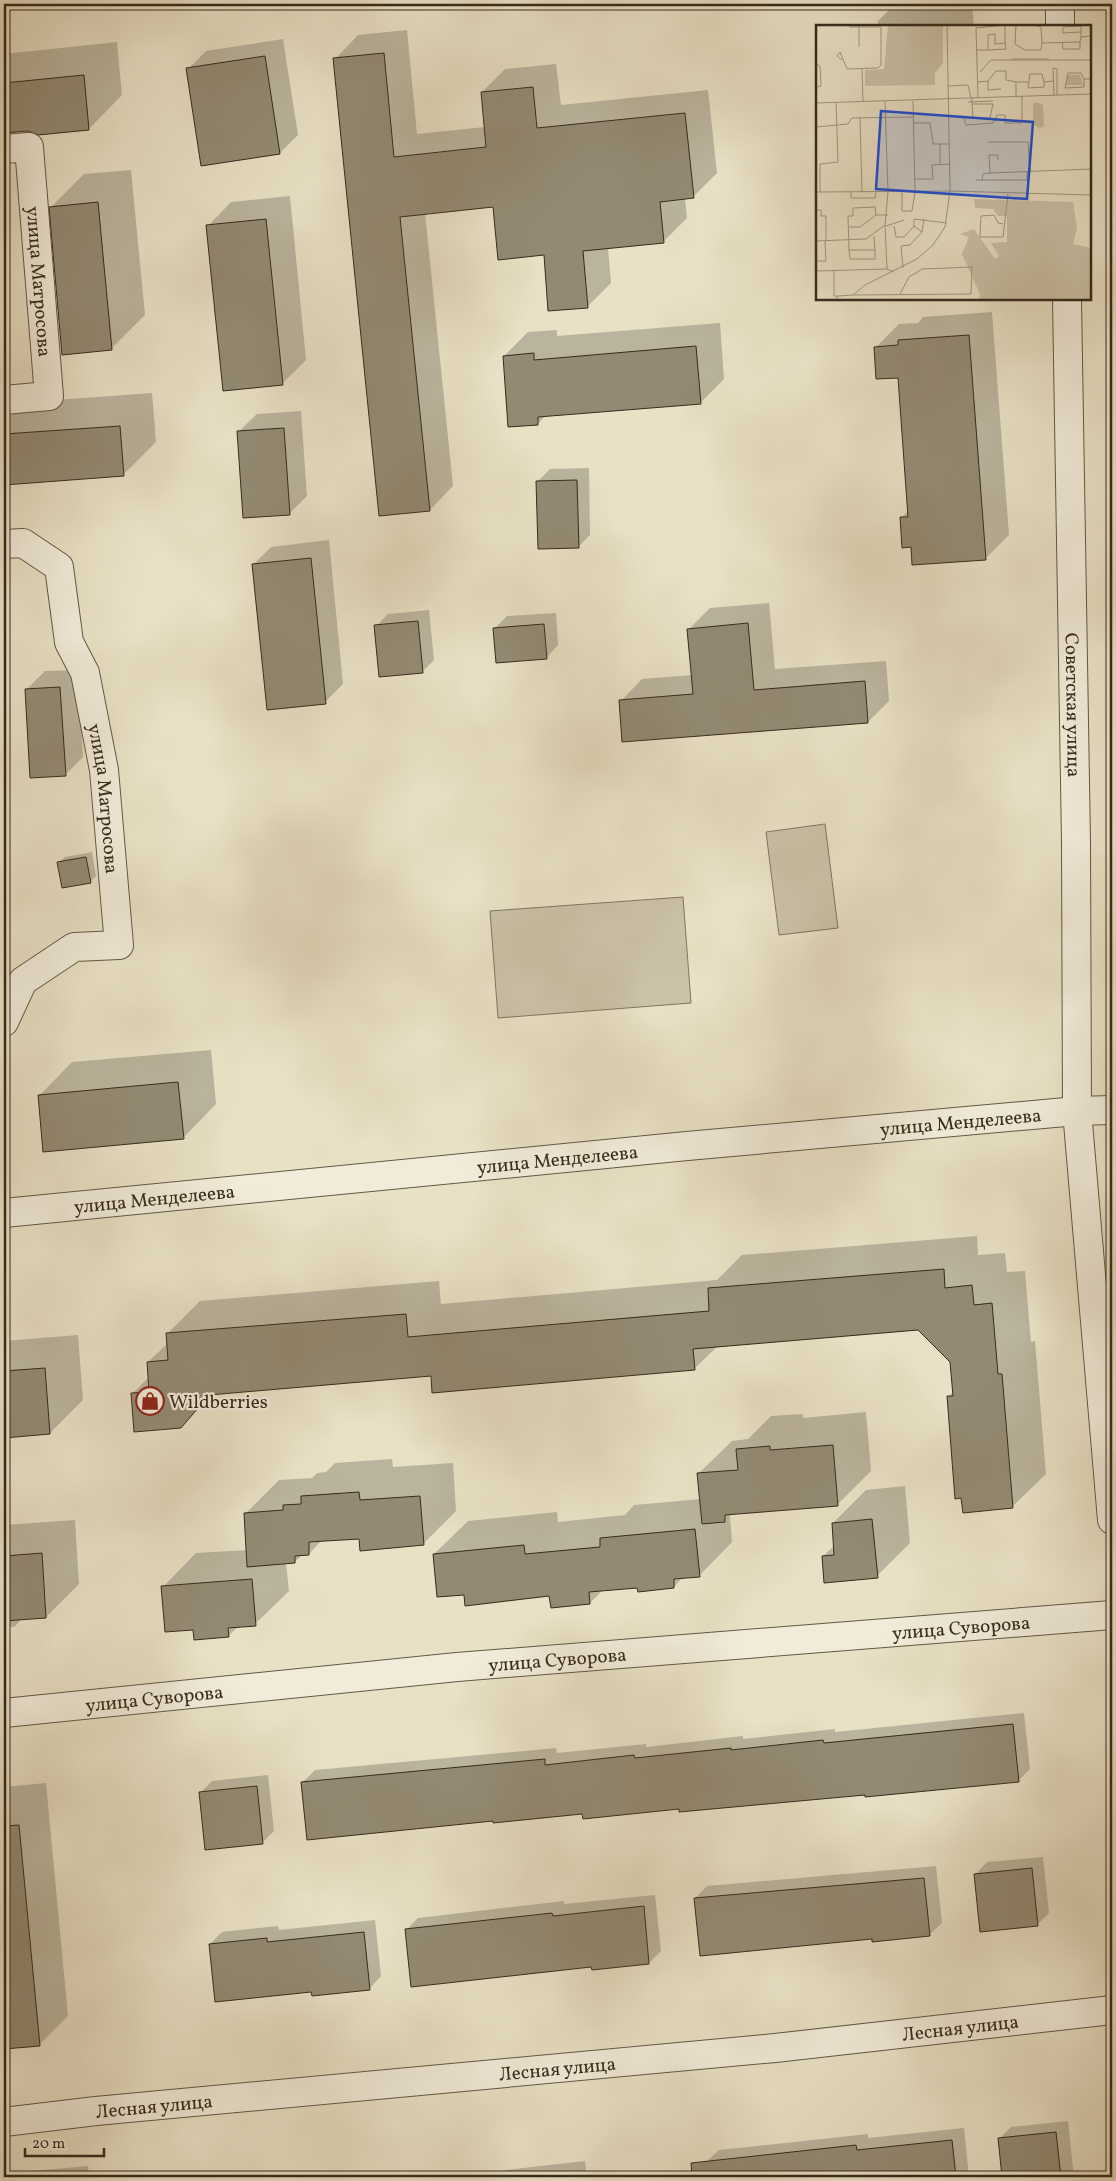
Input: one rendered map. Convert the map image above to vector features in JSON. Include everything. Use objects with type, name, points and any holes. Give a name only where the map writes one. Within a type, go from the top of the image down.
[{"type":"street","points":[[1060,4],[1060,25]]},
{"type":"street","name":"улица Матросова","points":[[4,149],[29,147],[49,396],[4,400]]},
{"type":"street","name":"Советская улица","points":[[1067,300],[1076,842],[1077,1111],[1112,1520]]},
{"type":"street","name":"улица Матросова","points":[[4,544],[23,542],[59,567],[69,642],[85,674],[104,770],[119,945],[74,947],[23,981],[4,1022]]},
{"type":"street","name":"улица Менделеева","points":[[4,1213],[688,1146],[1077,1111],[1112,1110]]},
{"type":"street","name":"улица Суворова","points":[[4,1713],[467,1666],[1112,1614]]},
{"type":"street","name":"Лесная улица","points":[[4,2122],[96,2111],[775,2048],[1112,2010]]},
{"type":"shaded area","points":[[825,824],[838,928],[779,935],[766,832]]},
{"type":"shaded area","points":[[683,897],[691,1003],[498,1018],[490,911]]},
{"type":"building","points":[[384,53],[394,157],[486,147],[481,92],[533,87],[537,128],[685,113],[694,198],[660,202],[664,243],[583,251],[588,308],[548,311],[544,255],[498,260],[493,207],[400,217],[430,511],[379,516],[333,58]]},
{"type":"building","points":[[265,56],[280,154],[201,166],[186,68]]},
{"type":"building","points":[[84,75],[89,130],[38,135],[28,131],[4,133],[4,83]]},
{"type":"building","points":[[98,202],[112,350],[62,355],[49,207]]},
{"type":"building","points":[[266,219],[283,385],[223,391],[206,225]]},
{"type":"building","points":[[969,335],[986,560],[912,565],[911,547],[902,548],[900,517],[908,517],[898,378],[876,379],[874,347],[898,345],[898,340]]},
{"type":"building","points":[[696,346],[701,404],[538,417],[538,425],[508,427],[503,356],[534,353],[534,360]]},
{"type":"building","points":[[120,426],[124,476],[4,485],[4,434]]},
{"type":"building","points":[[284,428],[290,515],[243,518],[237,431]]},
{"type":"building","points":[[577,480],[579,548],[538,549],[536,481]]},
{"type":"building","points":[[311,558],[326,704],[267,710],[252,564]]},
{"type":"building","points":[[418,621],[423,673],[379,677],[374,625]]},
{"type":"building","points":[[748,623],[754,690],[865,681],[868,723],[622,742],[619,700],[693,694],[687,629]]},
{"type":"building","points":[[544,624],[547,659],[496,663],[493,628]]},
{"type":"building","points":[[60,687],[66,776],[30,778],[25,689]]},
{"type":"building","points":[[86,857],[91,883],[62,888],[57,862]]},
{"type":"building","points":[[178,1082],[184,1139],[43,1152],[38,1095]]},
{"type":"building","points":[[944,1269],[945,1288],[972,1285],[974,1305],[992,1303],[998,1374],[1002,1374],[1013,1508],[963,1513],[961,1498],[955,1499],[947,1396],[953,1396],[950,1362],[918,1330],[693,1349],[695,1370],[432,1393],[431,1376],[209,1395],[181,1428],[134,1432],[131,1393],[149,1392],[147,1362],[168,1360],[166,1333],[406,1314],[408,1337],[709,1311],[708,1288]]},
{"type":"building","points":[[45,1368],[50,1434],[4,1438],[4,1371]]},
{"type":"building","points":[[833,1445],[838,1506],[725,1515],[725,1522],[702,1524],[697,1473],[738,1470],[736,1449],[770,1446],[770,1450]]},
{"type":"building","points":[[359,1492],[360,1500],[420,1496],[424,1545],[360,1551],[359,1539],[309,1542],[309,1555],[295,1556],[295,1563],[247,1567],[244,1513],[283,1510],[283,1505],[301,1504],[301,1496]]},
{"type":"building","points":[[872,1519],[878,1578],[824,1583],[822,1556],[834,1555],[832,1523]]},
{"type":"building","points":[[695,1529],[700,1577],[674,1579],[674,1588],[638,1592],[637,1588],[589,1592],[590,1604],[551,1608],[549,1596],[465,1606],[464,1595],[437,1597],[433,1554],[524,1545],[525,1554],[600,1547],[600,1538]]},
{"type":"building","points":[[42,1553],[46,1618],[4,1621],[4,1556]]},
{"type":"building","points":[[252,1579],[256,1626],[228,1628],[229,1637],[194,1640],[193,1630],[165,1632],[161,1586]]},
{"type":"building","points":[[1013,1724],[1019,1782],[679,1812],[679,1809],[583,1819],[582,1814],[493,1823],[493,1821],[307,1840],[301,1782],[545,1759],[545,1765],[634,1755],[635,1758],[823,1740],[824,1743]]},
{"type":"building","points":[[257,1786],[263,1844],[205,1850],[199,1792]]},
{"type":"building","points":[[19,1825],[40,2046],[4,2049],[4,1826]]},
{"type":"building","points":[[1032,1868],[1038,1926],[980,1932],[974,1874]]},
{"type":"building","points":[[924,1878],[930,1936],[872,1942],[872,1939],[700,1956],[694,1898]]},
{"type":"building","points":[[644,1906],[649,1964],[592,1970],[591,1967],[411,1987],[405,1929],[552,1913],[553,1916]]},
{"type":"building","points":[[364,1932],[370,1990],[312,1996],[311,1992],[215,2002],[209,1944],[267,1938],[267,1942]]},
{"type":"building","points":[[1056,2132],[1061,2177],[1002,2177],[998,2138]]},
{"type":"building","points":[[952,2140],[956,2177],[692,2177],[691,2163],[856,2145],[857,2150]]},
{"type":"place","name":"Wildberries","points":[[150,1401]]}]
